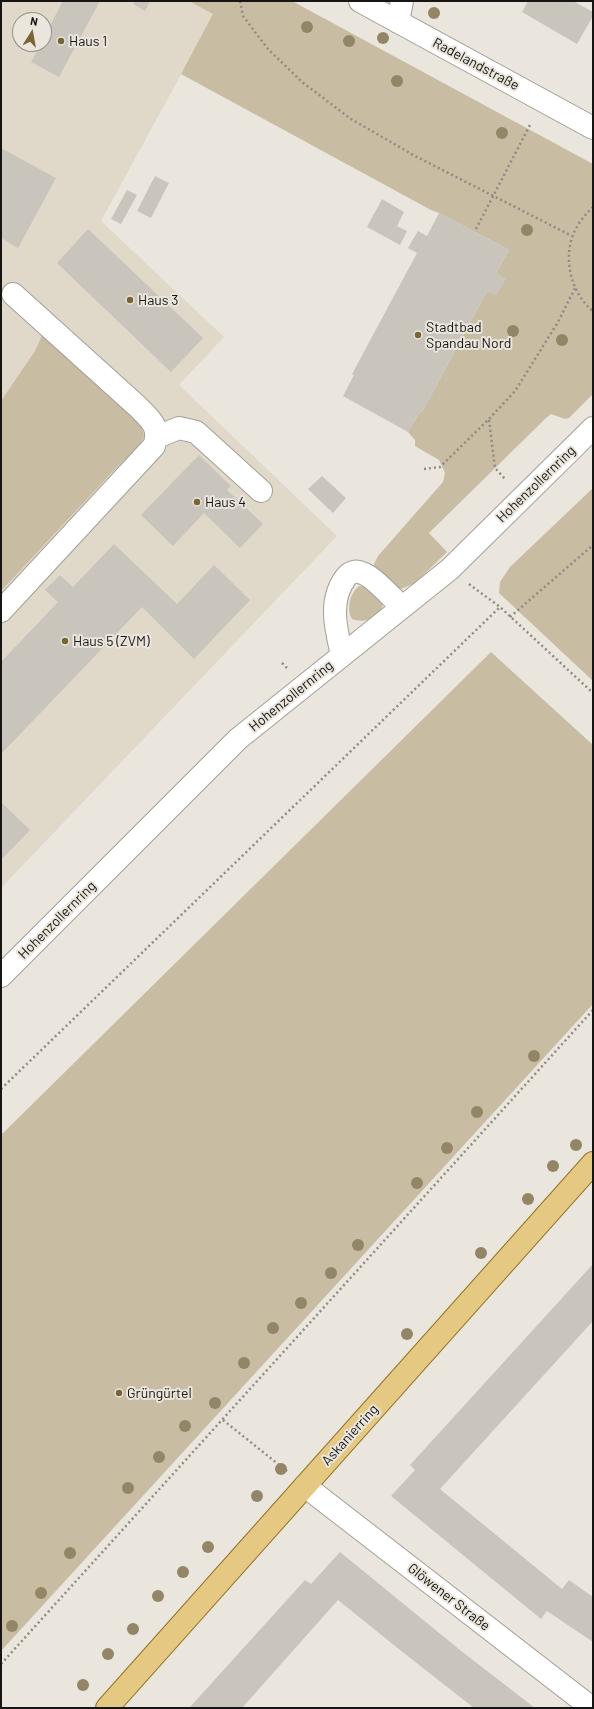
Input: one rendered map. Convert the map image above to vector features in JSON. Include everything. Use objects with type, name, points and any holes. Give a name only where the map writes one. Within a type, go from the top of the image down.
[{"type":"main road","name":"Askanierring","points":[[108,1708],[593,1163]]},
{"type":"street","name":"Radelandstraße","points":[[360,1],[400,11],[593,128]]},
{"type":"street","points":[[12,294],[137,406],[152,422],[158,437]]},
{"type":"street","points":[[1,611],[154,446],[158,437],[178,428],[196,432],[261,491]]},
{"type":"street","name":"Hohenzollernring","points":[[1,976],[238,739],[450,569],[593,428]]},
{"type":"street","points":[[342,655],[334,613],[340,590],[349,574],[355,571],[366,574],[402,607]]},
{"type":"street","name":"Glöwener Straße","points":[[305,1486],[592,1708]]},
{"type":"path","points":[[240,1],[243,16],[268,49],[302,82],[351,119],[415,156],[572,236]]},
{"type":"path","points":[[476,229],[530,125]]},
{"type":"path","points":[[593,207],[586,214],[572,236],[569,255],[575,288],[587,307],[593,311]]},
{"type":"path","points":[[424,469],[440,467],[515,391],[558,322],[575,288]]},
{"type":"path","points":[[489,419],[495,468],[522,498]]},
{"type":"path","points":[[510,617],[593,545]]},
{"type":"path","points":[[450,569],[500,608],[593,694]]},
{"type":"path","points":[[1,1088],[500,608]]},
{"type":"path","points":[[1,1664],[593,1010]]},
{"type":"path","points":[[223,1420],[274,1460]]},
{"type":"shaded area","points":[[1,1],[189,1],[214,14],[101,221],[224,337],[179,385],[337,536],[1,888]]},
{"type":"shaded area","points":[[189,1],[292,1],[593,164],[593,394],[569,418],[565,419],[551,414],[546,418],[429,533],[447,552],[415,583],[401,589],[391,585],[373,570],[374,564],[378,556],[443,482],[445,473],[439,460],[415,446],[415,440],[408,432],[421,411],[422,412],[487,291],[496,295],[505,279],[496,273],[509,250],[431,210],[181,74],[213,14]]},
{"type":"shaded area","points":[[44,331],[141,424],[144,436],[138,448],[117,467],[1,591],[1,401],[35,351]]},
{"type":"shaded area","points":[[593,488],[593,681],[499,593],[500,582],[510,567]]},
{"type":"shaded area","points":[[359,586],[368,587],[383,603],[382,608],[376,616],[362,621],[352,619],[349,611],[351,597]]},
{"type":"shaded area","name":"Grüngürtel","points":[[491,652],[593,745],[593,1004],[1,1651],[1,1135]]},
{"type":"building","name":"Haus 1","points":[[63,1],[100,1],[59,77],[31,62],[37,52],[52,52],[52,22]]},
{"type":"building","points":[[135,1],[150,1],[145,11],[133,4]]},
{"type":"building","points":[[528,1],[573,1],[593,12],[593,16],[577,44],[522,12]]},
{"type":"building","points":[[1,148],[56,178],[18,248],[1,238]]},
{"type":"building","points":[[155,176],[169,183],[151,218],[137,211]]},
{"type":"building","points":[[127,190],[137,195],[121,224],[111,219]]},
{"type":"building","points":[[382,199],[404,212],[397,226],[407,231],[400,245],[367,227]]},
{"type":"building","name":"Stadtbad Spandau Nord","points":[[439,213],[509,250],[496,273],[506,279],[496,296],[487,291],[422,412],[421,411],[408,432],[343,396],[354,375],[352,374],[417,253],[408,248],[418,231],[427,236]]},
{"type":"building","name":"Haus 3","points":[[88,229],[203,338],[171,372],[57,263]]},
{"type":"building","name":"Haus 4","points":[[199,455],[231,486],[227,490],[263,524],[240,548],[204,513],[173,546],[141,515]]},
{"type":"building","points":[[322,476],[346,498],[333,513],[308,489]]},
{"type":"building","name":"Haus 5 (ZVM)","points":[[114,544],[177,604],[214,565],[250,600],[194,659],[142,607],[1,754],[1,662],[58,602],[45,590],[60,575],[73,587]]},
{"type":"building","points":[[1,802],[30,830],[1,860]]},
{"type":"building","points":[[593,1264],[593,1321],[440,1489],[562,1589],[569,1580],[593,1597],[593,1642],[547,1611],[541,1619],[391,1496],[415,1470],[410,1465]]},
{"type":"building","points":[[340,1552],[460,1650],[535,1708],[474,1708],[338,1600],[242,1708],[191,1708],[190,1707],[305,1580],[311,1584]]},
{"type":"place","name":"Haus 1","points":[[61,41]]},
{"type":"place","name":"Haus 3","points":[[130,300]]},
{"type":"place","name":"Stadtbad Spandau Nord","points":[[418,335]]},
{"type":"place","name":"Haus 4","points":[[197,502]]},
{"type":"place","name":"Haus 5 (ZVM)","points":[[65,641]]},
{"type":"place","name":"Grüngürtel","points":[[119,1393]]}]
